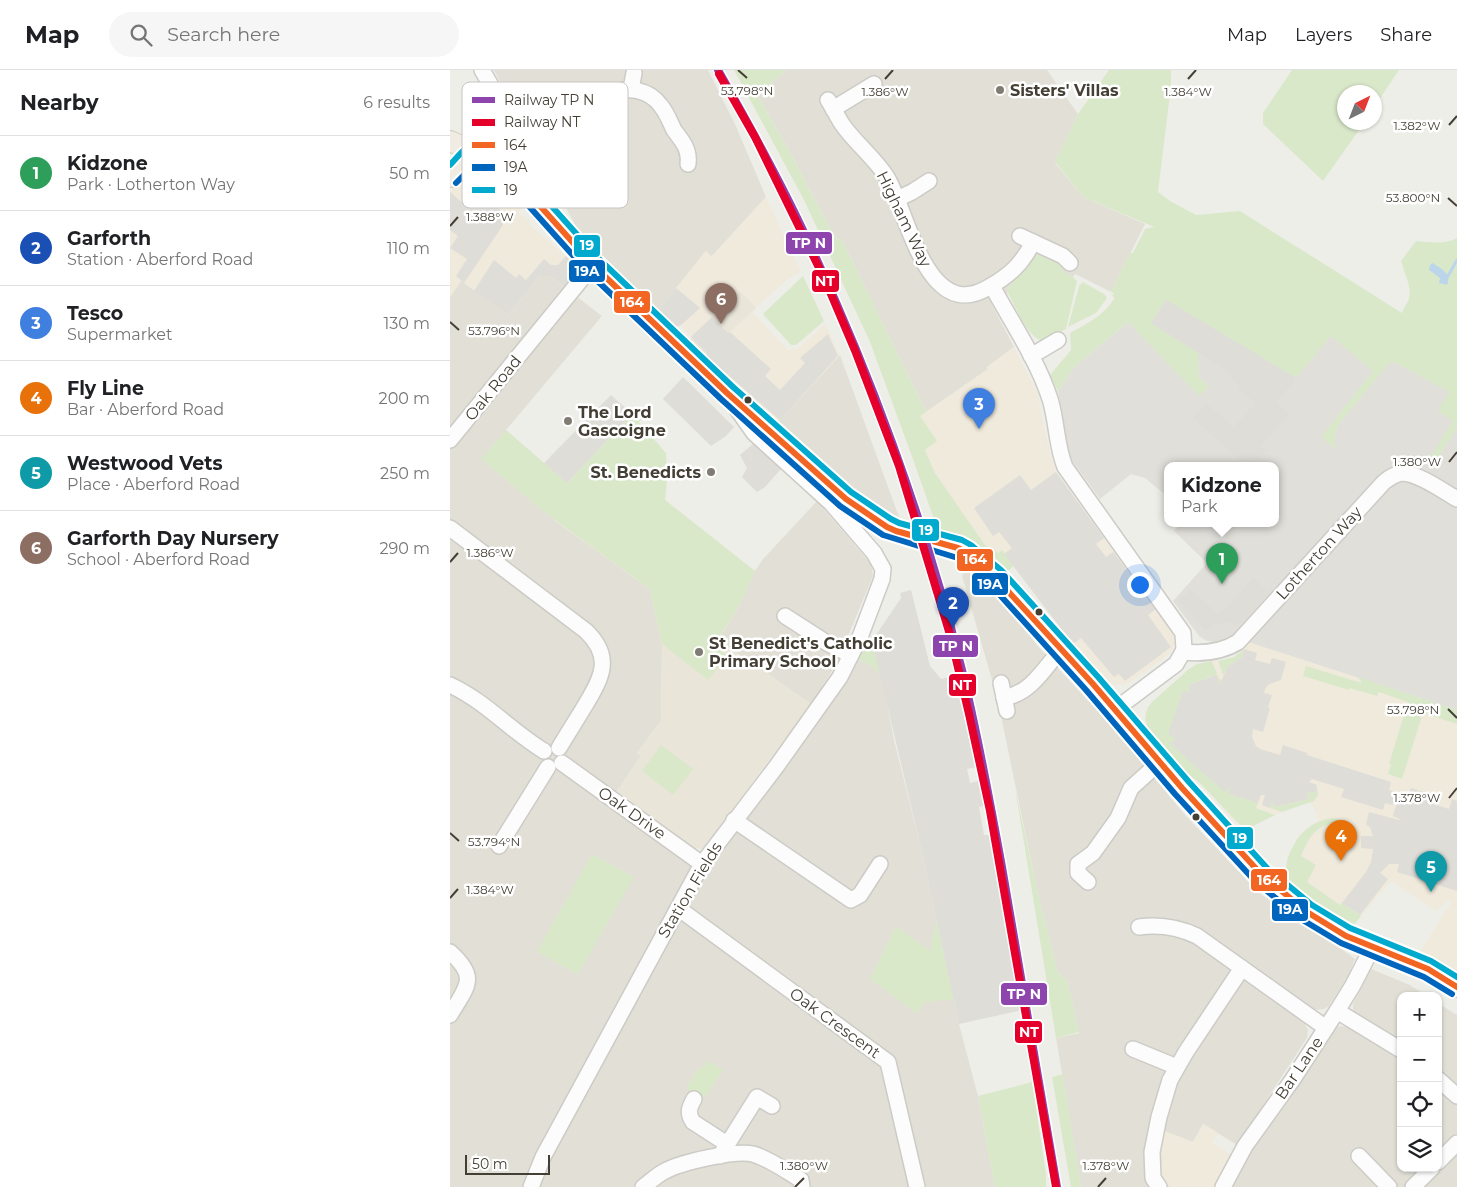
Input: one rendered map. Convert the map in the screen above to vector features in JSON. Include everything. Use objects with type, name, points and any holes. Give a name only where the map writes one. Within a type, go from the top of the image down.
[{"type":"main road","points":[[450,141],[462,146]]},
{"type":"main road","points":[[450,177],[462,165]]},
{"type":"main road","points":[[542,208],[593,265],[727,393],[846,499],[896,531],[958,548],[972,557],[995,577],[1116,709],[1160,762],[1261,874],[1307,912],[1346,936],[1428,969],[1457,987]]},
{"type":"street","points":[[482,70],[488,82]]},
{"type":"street","points":[[634,73],[631,89],[647,94],[661,104],[686,146],[689,158],[688,164]]},
{"type":"street","name":"Higham Way","points":[[874,84],[831,105],[842,124],[888,179],[923,261],[936,282],[950,290],[965,294],[981,292],[992,286]]},
{"type":"street","points":[[898,199],[929,181]]},
{"type":"street","points":[[1070,263],[1063,256],[1027,239],[1022,262],[992,286],[1031,356],[1050,399],[1060,453],[1065,467],[1179,626],[1185,642],[1183,652],[1176,664],[1116,709]]},
{"type":"street","name":"Oak Road","points":[[450,440],[593,265]]},
{"type":"street","points":[[1031,356],[1058,340]]},
{"type":"street","name":"Station Fields","points":[[531,1187],[543,1157],[702,864],[833,688],[862,632],[882,579],[884,569],[874,553],[830,503],[754,433],[727,393]]},
{"type":"street","name":"Lotherton Way","points":[[1183,652],[1222,650],[1238,642],[1384,482],[1392,476],[1401,473],[1411,474],[1457,499]]},
{"type":"street","points":[[450,528],[586,631],[598,645],[603,664],[599,682],[542,759],[555,765],[499,846]]},
{"type":"street","points":[[785,616],[827,643],[851,655]]},
{"type":"street","points":[[1000,684],[1005,705],[1026,690],[1061,649]]},
{"type":"street","points":[[450,685],[479,702],[520,735],[551,749]]},
{"type":"street","points":[[1088,882],[1078,873],[1078,864],[1090,856],[1118,818],[1131,788],[1160,762]]},
{"type":"street","name":"Oak Drive","points":[[555,765],[702,864]]},
{"type":"street","points":[[734,820],[852,900],[860,895],[880,864]]},
{"type":"street","name":"Oak Crescent","points":[[678,908],[888,1062],[917,1187]]},
{"type":"street","points":[[1139,927],[1165,926],[1190,932],[1326,1028]]},
{"type":"street","name":"Bar Lane","points":[[1223,1187],[1245,1146],[1293,1079],[1337,1011],[1372,948]]},
{"type":"street","points":[[450,952],[465,966],[468,973],[468,981],[466,988],[450,1015]]},
{"type":"street","points":[[1159,1187],[1153,1178],[1152,1152],[1164,1098],[1177,1067],[1242,968]]},
{"type":"street","points":[[1337,1011],[1397,1048]]},
{"type":"street","points":[[1133,1049],[1177,1067]]},
{"type":"street","points":[[1441,1082],[1457,1096]]},
{"type":"street","points":[[724,1150],[751,1093],[772,1106]]},
{"type":"street","points":[[694,1099],[689,1110],[689,1116],[693,1122],[724,1150]]},
{"type":"street","points":[[1442,1158],[1457,1143]]},
{"type":"street","points":[[643,1187],[665,1171],[724,1150],[752,1154],[801,1180],[802,1187]]},
{"type":"street","points":[[1359,1156],[1390,1187]]},
{"type":"street","points":[[1413,1187],[1428,1172]]},
{"type":"shaded area","points":[[494,70],[708,70],[735,124],[766,197],[711,257],[705,252],[657,312],[584,242],[566,208],[628,208],[628,82],[500,82]]},
{"type":"shaded area","points":[[787,70],[1047,70],[1078,114],[1055,163],[1083,197],[1145,224],[1111,292],[1075,274],[1073,277],[1032,260],[1015,278],[1008,289],[1008,293],[991,303],[1014,347],[987,367],[988,369],[926,412],[842,240],[835,238],[790,152],[757,95]]},
{"type":"shaded area","points":[[462,180],[462,208],[522,208],[518,213],[530,221],[529,224],[573,263],[575,274],[564,287],[550,276],[540,276],[508,315],[461,281],[450,297],[450,192]]},
{"type":"shaded area","points":[[450,192],[462,202],[462,208],[498,208],[503,212],[503,225],[464,283],[456,276],[467,259],[450,248],[458,236],[450,230]]},
{"type":"shaded area","points":[[766,197],[801,272],[785,281],[756,308],[740,291],[691,337],[681,326],[672,327],[657,312],[706,251],[712,257]]},
{"type":"shaded area","points":[[1159,221],[1457,393],[1457,710],[1230,636],[1215,642],[1207,641],[1199,636],[1173,601],[1207,563],[1174,531],[1178,527],[1279,527],[1279,462],[1164,462],[1164,494],[1145,478],[1131,474],[1100,499],[1073,462],[1069,452],[1058,392],[1073,368],[1128,322],[1111,304]]},
{"type":"shaded area","points":[[566,256],[573,263],[575,274],[564,287],[550,276],[540,276],[508,315],[474,291],[494,260],[516,278],[519,274],[526,280],[544,259],[551,265],[558,265]]},
{"type":"shaded area","points":[[540,276],[550,276],[602,316],[506,430],[567,483],[554,520],[650,589],[662,644],[661,721],[637,753],[641,756],[608,804],[704,875],[852,673],[858,659],[872,666],[882,678],[894,740],[921,848],[959,1024],[978,1096],[995,1187],[450,1187],[450,297],[461,280],[508,315]]},
{"type":"shaded area","points":[[676,288],[700,308],[681,325],[672,327],[657,312]]},
{"type":"shaded area","points":[[740,291],[756,308],[702,358],[691,343],[691,337]]},
{"type":"shaded area","points":[[1166,300],[1296,378],[1276,403],[1290,414],[1260,446],[1266,451],[1255,462],[1242,462],[1193,418],[1207,404],[1234,427],[1256,403],[1239,390],[1240,386],[1233,381],[1226,370],[1151,323]]},
{"type":"shaded area","points":[[752,312],[788,350],[798,348],[825,324],[840,355],[776,424],[702,358]]},
{"type":"shaded area","points":[[712,317],[771,369],[765,376],[780,390],[805,363],[800,358],[828,334],[838,356],[780,420],[705,355],[707,353],[691,337]]},
{"type":"shaded area","points":[[1014,347],[1037,392],[1047,441],[1056,472],[1174,635],[1175,642],[1167,656],[1128,684],[1115,685],[1103,677],[1073,644],[1002,551],[999,553],[985,545],[935,473],[925,449],[920,416],[988,369],[987,367]]},
{"type":"shaded area","points":[[840,355],[899,517],[871,505],[776,424]]},
{"type":"shaded area","points":[[683,377],[734,427],[726,436],[711,446],[663,399]]},
{"type":"shaded area","points":[[611,395],[632,414],[567,483],[544,463]]},
{"type":"shaded area","points":[[754,443],[782,468],[765,487],[757,492],[742,477],[747,468],[740,455]]},
{"type":"shaded area","name":"St Benedict's Catholic Primary School","points":[[611,454],[665,500],[755,571],[737,610],[718,640],[811,704],[701,849],[694,848],[617,791],[641,756],[637,753],[661,721],[662,644],[650,589],[554,520]]},
{"type":"shaded area","points":[[1056,472],[1104,538],[1096,544],[1106,557],[1113,552],[1156,609],[1148,615],[1171,647],[1125,681],[1119,674],[1114,677],[1081,638],[1073,644],[1004,554],[1012,548],[999,532],[993,536],[974,508],[1020,475],[1031,490]]},
{"type":"shaded area","points":[[817,501],[871,564],[873,576],[836,665],[811,704],[718,640],[737,610],[755,571],[763,559]]},
{"type":"shaded area","points":[[967,567],[997,595],[1041,650],[1106,720],[1185,815],[1258,892],[1355,959],[1348,976],[1329,1006],[1324,1009],[1313,1010],[1304,1023],[1308,1030],[1307,1038],[1237,1145],[1203,1124],[1193,1142],[1164,1131],[1167,1184],[1170,1187],[1081,1187],[1056,1038],[1079,1033],[1067,980],[1058,973],[1036,885],[997,697],[962,576]]},
{"type":"shaded area","points":[[1253,578],[1269,593],[1240,625],[1235,626],[1228,622],[1212,625],[1205,630],[1179,600],[1191,590],[1218,614],[1222,610],[1224,611]]},
{"type":"shaded area","points":[[911,590],[930,666],[941,679],[954,676],[976,767],[967,769],[970,783],[979,781],[984,806],[979,807],[984,835],[989,835],[1022,1010],[959,1024],[921,848],[872,641],[901,598],[900,593]]},
{"type":"shaded area","points":[[1249,642],[1457,710],[1457,971],[1419,953],[1452,901],[1448,900],[1436,911],[1391,881],[1353,926],[1308,899],[1293,886],[1287,876],[1287,864],[1296,840],[1306,829],[1319,821],[1311,802],[1288,809],[1245,828],[1231,818],[1200,783],[1179,768],[1149,730],[1146,724],[1145,712],[1152,702],[1189,669],[1206,662],[1234,657]]},
{"type":"shaded area","points":[[1244,649],[1257,653],[1255,660],[1270,664],[1272,658],[1286,662],[1281,680],[1269,684],[1265,689],[1264,693],[1272,695],[1268,707],[1270,708],[1263,732],[1253,729],[1252,737],[1256,746],[1280,755],[1283,745],[1307,753],[1307,755],[1391,782],[1389,790],[1397,792],[1393,805],[1385,803],[1383,810],[1341,797],[1344,789],[1312,779],[1309,782],[1317,785],[1315,793],[1307,791],[1309,799],[1275,807],[1273,800],[1270,808],[1262,805],[1265,795],[1261,795],[1258,803],[1229,794],[1231,786],[1225,792],[1170,744],[1176,738],[1168,735],[1183,690],[1190,692],[1188,685],[1216,675],[1219,683],[1221,682],[1227,667],[1242,657]]},
{"type":"shaded area","points":[[1411,788],[1435,796],[1433,804],[1449,809],[1452,799],[1457,801],[1457,891],[1397,872],[1399,864],[1389,864],[1380,873],[1388,879],[1360,915],[1342,903],[1366,872],[1371,862],[1373,849],[1361,848],[1361,836],[1373,836],[1370,827],[1366,824],[1369,812],[1399,820],[1393,816],[1400,793],[1408,796]]},
{"type":"shaded area","points":[[1371,969],[1410,985],[1421,992],[1397,992],[1397,1172],[1442,1172],[1442,1006],[1457,1015],[1457,1187],[1231,1187],[1253,1148],[1334,1029],[1340,1026],[1347,1027],[1356,1014],[1353,1010],[1353,1004]]},
{"type":"shaded area","points":[[1203,1124],[1218,1133],[1212,1142],[1231,1155],[1214,1187],[1170,1187],[1162,1178],[1157,1164],[1164,1131],[1193,1142]]},
{"type":"green space","points":[[734,70],[787,70],[757,95],[790,152],[835,238],[842,240],[926,412],[920,416],[937,441],[925,450],[935,473],[985,545],[999,553],[1002,550],[1014,566],[1004,574],[939,533],[870,342],[804,200]]},
{"type":"green space","points":[[1109,70],[1171,70],[1171,86],[1158,192],[1196,215],[1240,211],[1402,313],[1410,294],[1409,284],[1401,261],[1416,241],[1442,242],[1457,238],[1457,427],[1437,460],[1431,456],[1453,421],[1438,411],[1449,392],[1394,362],[1390,362],[1338,425],[1334,442],[1336,450],[1321,437],[1373,371],[1331,336],[1296,378],[1166,300],[1151,323],[1198,353],[1199,377],[1209,387],[1199,396],[1128,322],[1073,368],[1058,392],[1050,375],[1071,350],[1070,333],[1095,318],[1115,298],[1112,296],[1114,293],[1111,292],[1130,253],[1133,253],[1145,229],[1154,227],[1083,197],[1055,162],[1078,114]]},
{"type":"green space","points":[[1292,70],[1399,70],[1382,96],[1382,85],[1337,85],[1337,130],[1359,130],[1323,181],[1263,124],[1263,113]]},
{"type":"green space","points":[[1039,253],[1055,258],[1061,264],[1064,272],[1077,281],[1066,329],[1044,340],[1033,335],[1028,329],[1008,293],[1008,289],[1015,278]]},
{"type":"green space","points":[[803,276],[824,321],[796,345],[791,345],[763,314]]},
{"type":"green space","points":[[1083,282],[1104,294],[1107,298],[1096,313],[1068,327],[1079,286]]},
{"type":"green space","points":[[649,410],[639,422],[666,453],[667,480],[665,500],[755,571],[737,610],[714,645],[727,656],[708,680],[662,644],[650,589],[543,511],[481,459],[506,430],[567,483],[632,414]]},
{"type":"green space","points":[[872,641],[882,678],[872,666],[858,659],[865,643]]},
{"type":"green space","points":[[1244,649],[1242,657],[1227,667],[1223,675],[1218,661],[1234,657]]},
{"type":"green space","points":[[1212,661],[1219,679],[1223,680],[1219,683],[1215,675],[1188,685],[1190,692],[1168,735],[1176,737],[1225,791],[1231,785],[1230,794],[1258,803],[1256,808],[1275,815],[1249,828],[1240,825],[1200,783],[1179,768],[1149,730],[1145,718],[1148,707],[1152,702],[1189,669],[1197,664]]},
{"type":"green space","points":[[1306,666],[1362,683],[1358,677],[1457,710],[1457,724],[1423,713],[1402,779],[1388,774],[1391,765],[1389,764],[1408,702],[1379,692],[1377,696],[1350,688],[1349,690],[1303,676]]},
{"type":"green space","points":[[661,745],[693,769],[673,795],[642,771]]},
{"type":"green space","points":[[1317,785],[1318,795],[1314,801],[1282,812],[1270,808],[1273,799],[1275,807],[1309,799],[1307,791],[1315,792]]},
{"type":"green space","points":[[1015,788],[1036,885],[1058,973],[1067,980],[1079,1032],[1056,1038]]},
{"type":"green space","points":[[1332,818],[1341,820],[1325,825],[1315,832],[1308,841],[1301,856],[1316,865],[1307,882],[1340,905],[1342,903],[1361,916],[1353,926],[1305,898],[1291,884],[1287,876],[1286,867],[1288,859],[1298,838],[1315,823]]},
{"type":"green space","points":[[592,854],[634,877],[578,974],[537,952]]},
{"type":"green space","points":[[936,920],[954,999],[925,1002],[917,1013],[870,979],[896,926],[930,951]]},
{"type":"green space","points":[[708,1061],[723,1070],[704,1099],[686,1088],[698,1069],[703,1067]]},
{"type":"green space","points":[[1063,1074],[1081,1187],[1071,1187],[1052,1077]]},
{"type":"green space","points":[[1032,1082],[1046,1174],[1046,1187],[995,1187],[978,1096]]},
{"type":"water","points":[[1433,263],[1447,274],[1447,285],[1439,283],[1440,278],[1429,270],[1430,265]]},
{"type":"waterway","points":[[1448,276],[1457,260]]},
{"type":"transit line","points":[[718,70],[782,186],[826,279],[872,388],[931,557],[962,670],[984,768],[1057,1187]]},
{"type":"transit line","name":"19","points":[[450,165],[462,152]]},
{"type":"transit line","name":"19A","points":[[456,183],[462,177]]},
{"type":"transit line","name":"19A","points":[[531,208],[587,271],[721,399],[840,506],[883,535],[961,559],[989,583],[1086,690],[1175,794],[1255,881],[1301,919],[1341,943],[1424,977],[1452,994]]},
{"type":"transit line","name":"164","points":[[542,208],[593,265],[727,393],[846,499],[896,531],[958,548],[966,552],[995,577],[1093,684],[1182,788],[1261,874],[1307,912],[1346,936],[1428,969],[1457,987]]},
{"type":"transit line","name":"19","points":[[553,208],[599,259],[733,387],[851,492],[899,523],[962,540],[971,545],[1001,570],[1267,868],[1312,905],[1350,928],[1431,961],[1457,977]]},
{"type":"rail line","name":"NT","points":[[719,74],[755,137],[825,280],[856,353],[899,466],[951,638],[969,714],[990,811],[1056,1187]]},
{"type":"place","name":"Sisters' Villas","points":[[1000,90]]},
{"type":"place","name":"Garforth Day Nursery","points":[[721,324]]},
{"type":"place","name":"The Lord Gascoigne","points":[[568,421]]},
{"type":"place","name":"Tesco","points":[[979,429]]},
{"type":"place","name":"St. Benedicts","points":[[711,472]]},
{"type":"place","name":"Kidzone","points":[[1222,584]]},
{"type":"place","name":"Garforth","points":[[953,628]]},
{"type":"place","name":"St Benedict's Catholic Primary School","points":[[699,652]]},
{"type":"place","name":"Fly Line","points":[[1341,861]]},
{"type":"place","name":"Westwood Vets","points":[[1431,892]]}]
